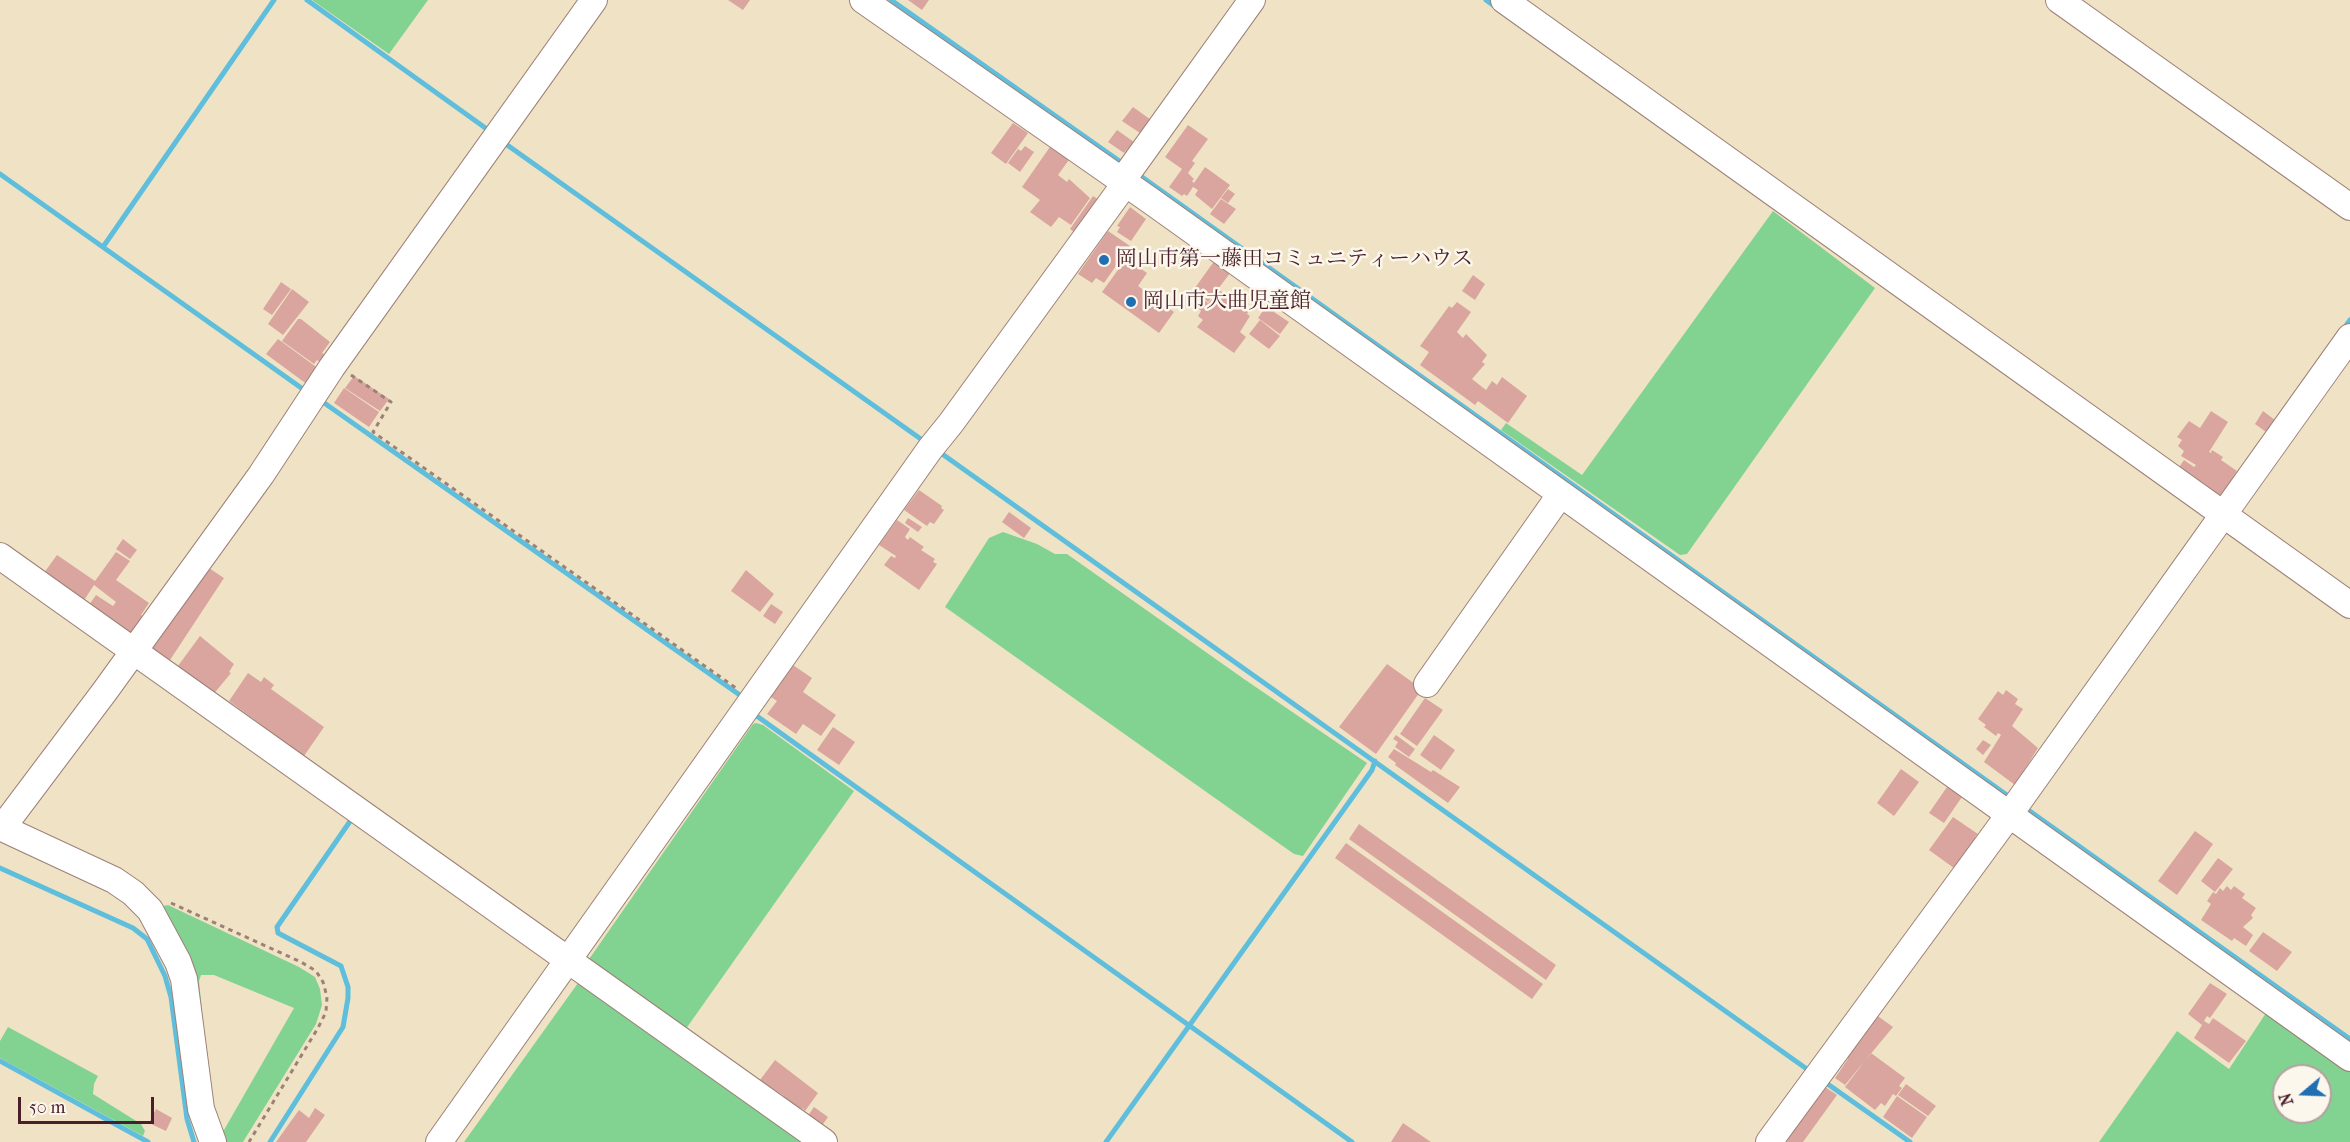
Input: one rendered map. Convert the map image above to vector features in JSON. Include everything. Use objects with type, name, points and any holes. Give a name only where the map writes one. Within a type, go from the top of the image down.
[{"type":"street","points":[[213,1142],[201,1109],[184,979],[165,936],[142,901],[114,880],[7,819],[134,656],[313,395],[594,0]]},
{"type":"street","points":[[863,0],[1128,173],[1560,495],[2015,806],[2350,1058]]},
{"type":"street","points":[[439,1142],[570,965],[751,701],[932,446],[1119,192],[1128,173],[1252,0]]},
{"type":"street","points":[[1504,0],[2220,518],[2350,605]]},
{"type":"street","points":[[2059,0],[2350,207]]},
{"type":"street","points":[[1769,1142],[2015,806],[2350,337]]},
{"type":"street","points":[[1427,684],[1560,495]]},
{"type":"street","points":[[0,556],[134,656],[824,1142]]},
{"type":"path","points":[[344,374],[350,374],[392,402],[374,432],[735,687],[751,701]]},
{"type":"path","points":[[142,901],[157,896],[301,962],[316,971],[323,982],[327,997],[326,1012],[249,1142]]},
{"type":"green space","points":[[312,0],[428,0],[389,54]]},
{"type":"green space","points":[[1773,211],[1875,288],[1687,554],[1680,555],[1501,430],[1506,423],[1582,475]]},
{"type":"green space","points":[[1003,532],[1037,544],[1055,554],[1067,554],[1367,763],[1303,856],[1294,854],[945,607],[989,538]]},
{"type":"green space","points":[[753,724],[763,725],[854,791],[683,1033],[585,965]]},
{"type":"green space","points":[[168,905],[299,967],[315,977],[320,989],[322,1005],[316,1024],[243,1142],[222,1142],[208,1101],[196,988],[185,954],[162,911],[163,906]],"holes":[[[201,975],[214,975],[294,1008],[224,1130],[218,1127],[210,1091],[199,981]]]},
{"type":"green space","points":[[578,983],[801,1142],[464,1142]]},
{"type":"green space","points":[[2268,1010],[2350,1070],[2350,1142],[2099,1142],[2177,1031],[2229,1069]]},
{"type":"green space","points":[[8,1027],[98,1076],[93,1094],[141,1124],[145,1131],[143,1136],[0,1058],[0,1041]]},
{"type":"building","points":[[728,0],[750,0],[743,10]]},
{"type":"building","points":[[908,0],[929,0],[922,10]]},
{"type":"building","points":[[1133,107],[1154,122],[1143,135],[1122,121]]},
{"type":"building","points":[[1013,123],[1028,133],[1006,164],[991,153]]},
{"type":"building","points":[[1188,125],[1208,139],[1192,161],[1195,163],[1188,173],[1194,179],[1192,181],[1194,183],[1205,167],[1230,185],[1212,209],[1195,195],[1198,190],[1193,187],[1187,196],[1184,194],[1182,196],[1169,187],[1182,169],[1165,157]]},
{"type":"building","points":[[1117,130],[1134,142],[1124,153],[1108,142]]},
{"type":"building","points":[[1052,144],[1071,157],[1058,175],[1067,182],[1069,179],[1090,198],[1071,225],[1059,217],[1051,227],[1030,212],[1040,200],[1022,187]]},
{"type":"building","points":[[1025,146],[1034,152],[1020,172],[1008,163],[1018,149],[1021,151]]},
{"type":"building","points":[[1228,189],[1235,194],[1228,203],[1221,198]]},
{"type":"building","points":[[1093,196],[1104,203],[1081,237],[1070,229]]},
{"type":"building","points":[[1221,199],[1236,209],[1224,224],[1210,214]]},
{"type":"building","points":[[1130,207],[1146,219],[1131,241],[1117,232],[1120,227],[1117,226]]},
{"type":"building","name":"岡山市第一藤田コミュニティーハウス","points":[[1108,231],[1130,246],[1104,283],[1096,278],[1092,283],[1078,274]]},
{"type":"building","points":[[1215,260],[1231,272],[1208,302],[1204,298],[1198,306],[1187,299]]},
{"type":"building","points":[[1123,263],[1131,268],[1134,264],[1147,273],[1138,286],[1174,312],[1159,333],[1102,292]]},
{"type":"building","points":[[1473,275],[1485,284],[1475,300],[1462,291]]},
{"type":"building","points":[[281,282],[291,289],[272,315],[263,309]]},
{"type":"building","points":[[292,289],[309,302],[283,335],[268,324]]},
{"type":"building","points":[[1219,290],[1250,316],[1240,332],[1246,337],[1234,353],[1197,327],[1203,320],[1198,316],[1201,311],[1198,308],[1204,300],[1208,303],[1205,307]]},
{"type":"building","points":[[1271,300],[1278,306],[1274,312],[1289,322],[1280,334],[1258,318]]},
{"type":"building","points":[[1457,302],[1471,312],[1457,332],[1463,338],[1466,334],[1487,355],[1482,362],[1485,364],[1472,379],[1486,390],[1492,381],[1497,385],[1502,377],[1527,396],[1508,423],[1478,401],[1475,405],[1420,365],[1429,352],[1420,346],[1449,306],[1452,308]]},
{"type":"building","points":[[298,319],[330,342],[322,353],[327,356],[322,363],[317,360],[314,364],[282,341]]},
{"type":"building","points":[[1260,320],[1280,336],[1269,349],[1249,334]]},
{"type":"building","points":[[278,339],[319,369],[308,385],[266,354]]},
{"type":"building","points":[[354,376],[389,399],[380,411],[345,388]]},
{"type":"building","points":[[344,388],[379,412],[369,427],[334,403]]},
{"type":"building","points":[[2211,411],[2228,422],[2209,452],[2211,453],[2212,450],[2223,457],[2221,460],[2237,471],[2219,500],[2175,473],[2184,460],[2194,467],[2196,465],[2181,456],[2184,451],[2178,446],[2182,440],[2177,437],[2189,421],[2200,428]]},
{"type":"building","points":[[2263,411],[2275,420],[2266,432],[2255,424]]},
{"type":"building","points":[[919,490],[942,506],[944,510],[934,524],[930,522],[927,526],[904,510]]},
{"type":"building","points":[[1009,512],[1031,528],[1024,538],[1002,522]]},
{"type":"building","points":[[908,518],[922,527],[918,532],[905,523]]},
{"type":"building","points":[[897,520],[910,529],[905,537],[908,540],[910,537],[924,547],[921,550],[935,559],[933,562],[937,564],[919,590],[884,565],[891,556],[895,558],[896,556],[879,545]]},
{"type":"building","points":[[123,539],[137,550],[130,559],[116,549]]},
{"type":"building","points":[[116,552],[130,561],[116,580],[149,603],[141,615],[146,619],[140,627],[137,625],[127,638],[89,605],[96,595],[113,606],[116,602],[94,585],[81,605],[41,577],[57,555],[95,581]]},
{"type":"building","points":[[206,566],[224,578],[170,660],[150,646]]},
{"type":"building","points":[[746,570],[774,594],[760,612],[731,591]]},
{"type":"building","points":[[771,604],[783,612],[775,624],[763,616]]},
{"type":"building","points":[[200,636],[234,664],[229,672],[231,673],[212,696],[175,670]]},
{"type":"building","points":[[790,663],[812,678],[803,692],[836,715],[821,736],[803,724],[796,734],[767,714],[777,701],[768,695]]},
{"type":"building","points":[[1387,664],[1422,689],[1376,754],[1339,727]]},
{"type":"building","points":[[248,673],[261,682],[264,677],[274,685],[271,689],[324,727],[304,756],[229,701]]},
{"type":"building","points":[[2006,690],[2018,699],[2015,704],[2023,709],[2012,726],[2038,748],[2015,785],[1984,762],[2001,735],[1998,733],[1996,736],[1978,719],[1998,691],[2003,695]]},
{"type":"building","points":[[1425,698],[1443,710],[1417,746],[1400,734]]},
{"type":"building","points":[[833,727],[855,742],[839,765],[817,750]]},
{"type":"building","points":[[1396,735],[1415,749],[1409,757],[1395,747],[1398,742],[1393,739]]},
{"type":"building","points":[[1434,735],[1455,750],[1441,770],[1420,755]]},
{"type":"building","points":[[1983,740],[1991,745],[1983,755],[1976,749]]},
{"type":"building","points":[[1394,749],[1460,787],[1448,803],[1395,765],[1396,763],[1388,757]]},
{"type":"building","points":[[1901,769],[1919,782],[1894,816],[1877,803]]},
{"type":"building","points":[[1947,787],[1962,797],[1944,823],[1929,813]]},
{"type":"building","points":[[1953,817],[1978,834],[1975,837],[1979,840],[1958,871],[1929,850]]},
{"type":"building","points":[[1359,824],[1556,965],[1546,980],[1349,839]]},
{"type":"building","points":[[2195,831],[2213,844],[2177,895],[2158,881]]},
{"type":"building","points":[[1346,843],[1543,984],[1532,999],[1335,858]]},
{"type":"building","points":[[2218,858],[2233,869],[2215,892],[2201,881]]},
{"type":"building","points":[[2227,886],[2231,890],[2234,886],[2245,894],[2242,898],[2256,908],[2251,915],[2253,918],[2243,927],[2253,935],[2246,946],[2234,938],[2232,941],[2201,920],[2211,904],[2207,901],[2213,892],[2216,894],[2220,888],[2223,891]]},
{"type":"building","points":[[2263,932],[2292,952],[2277,971],[2249,951]]},
{"type":"building","points":[[2210,983],[2227,994],[2210,1018],[2207,1016],[2204,1021],[2209,1024],[2213,1018],[2246,1041],[2229,1063],[2194,1038],[2202,1025],[2188,1014]]},
{"type":"building","points":[[1875,1014],[1893,1027],[1845,1085],[1835,1078],[1848,1059],[1844,1056]]},
{"type":"building","points":[[1871,1053],[1905,1078],[1896,1096],[1893,1094],[1885,1106],[1881,1103],[1875,1110],[1845,1087]]},
{"type":"building","points":[[775,1060],[818,1093],[805,1111],[802,1108],[800,1111],[782,1099],[784,1096],[760,1080]]},
{"type":"building","points":[[1906,1084],[1936,1106],[1928,1116],[1898,1095]]},
{"type":"building","points":[[1822,1085],[1837,1095],[1803,1142],[1788,1142],[1785,1140]]},
{"type":"building","points":[[1897,1096],[1927,1117],[1912,1138],[1883,1117]]},
{"type":"building","points":[[814,1107],[828,1117],[819,1130],[805,1120]]},
{"type":"building","points":[[315,1108],[325,1115],[306,1142],[276,1142],[299,1110],[309,1118]]},
{"type":"building","points":[[156,1109],[172,1118],[166,1131],[149,1123]]},
{"type":"building","points":[[1403,1123],[1431,1142],[1391,1142]]},
{"type":"waterway","points":[[103,247],[274,0]]},
{"type":"waterway","points":[[307,0],[491,132]]},
{"type":"waterway","points":[[891,0],[1125,165]]},
{"type":"waterway","points":[[1486,0],[1497,8]]},
{"type":"waterway","points":[[503,142],[925,442]]},
{"type":"waterway","points":[[1135,172],[2011,798]]},
{"type":"waterway","points":[[0,174],[307,392]]},
{"type":"waterway","points":[[2343,330],[2350,320]]},
{"type":"waterway","points":[[320,400],[744,698]]},
{"type":"waterway","points":[[938,451],[1811,1072]]},
{"type":"waterway","points":[[754,714],[1352,1142]]},
{"type":"waterway","points":[[1106,1142],[1372,770],[1375,761]]},
{"type":"waterway","points":[[2024,807],[2350,1039]]},
{"type":"waterway","points":[[270,1142],[343,1027],[348,998],[348,987],[341,966],[278,933],[277,927],[353,817]]},
{"type":"waterway","points":[[0,868],[133,928],[147,939],[165,976],[171,997],[187,1119],[194,1142]]},
{"type":"waterway","points":[[0,1061],[148,1142]]},
{"type":"waterway","points":[[1822,1080],[1910,1142]]},
{"type":"place","name":"岡山市第一藤田コミュニティーハウス","points":[[1104,260]]},
{"type":"place","name":"岡山市大曲児童館","points":[[1131,302]]}]
